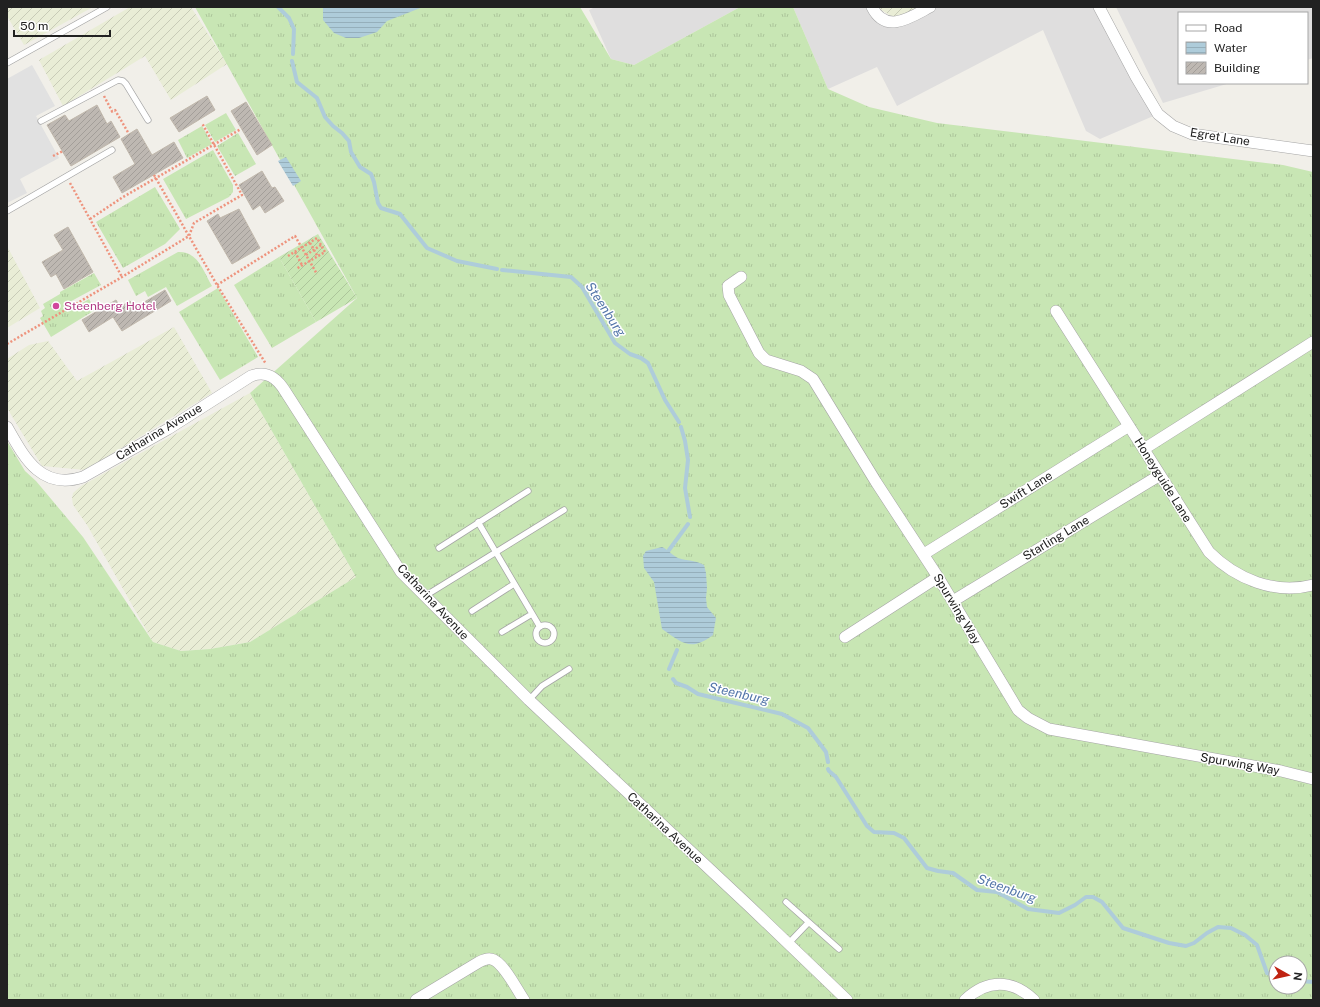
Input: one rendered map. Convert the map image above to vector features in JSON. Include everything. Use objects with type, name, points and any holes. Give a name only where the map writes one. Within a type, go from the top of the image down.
[{"type":"street","points":[[872,7],[876,14],[891,22],[907,20],[930,7]]},
{"type":"street","name":"Egret Lane","points":[[1099,7],[1136,78],[1158,114],[1172,126],[1192,134],[1313,151]]},
{"type":"street","name":"Spurwing Way","points":[[741,277],[730,284],[728,290],[729,295],[759,353],[766,360],[801,372],[813,379],[876,482],[924,554],[1018,710],[1041,726],[1049,729],[1281,771],[1313,779]]},
{"type":"street","name":"Honeyguide Lane","points":[[1056,311],[1209,552],[1239,575],[1266,586],[1276,588],[1294,588],[1313,585]]},
{"type":"street","points":[[1144,449],[1313,342]]},
{"type":"street","name":"Catharina Avenue","points":[[7,427],[30,464],[36,470],[48,477],[65,481],[82,477],[168,429],[251,376],[266,374],[280,382],[401,572],[529,700],[847,1000]]},
{"type":"street","name":"Swift Lane","points":[[924,554],[1129,426]]},
{"type":"street","name":"Starling Lane","points":[[953,601],[1160,475]]},
{"type":"street","points":[[845,637],[938,577]]},
{"type":"street","points":[[416,1000],[479,962],[490,958],[498,961],[503,967],[524,1000]]},
{"type":"street","points":[[965,1000],[982,987],[1003,984],[1022,990],[1034,1000]]},
{"type":"lane","points":[[8,61],[107,7]]},
{"type":"lane","points":[[41,122],[116,80],[123,81],[126,84],[148,120]]},
{"type":"lane","points":[[7,211],[112,150]]},
{"type":"lane","points":[[439,548],[528,491]]},
{"type":"lane","points":[[425,596],[564,510]]},
{"type":"lane","points":[[478,522],[540,627]]},
{"type":"lane","points":[[472,611],[514,584]]},
{"type":"lane","points":[[502,632],[532,614]]},
{"type":"lane","points":[[529,700],[542,686],[569,669]]},
{"type":"lane","points":[[786,902],[839,949]]},
{"type":"lane","points":[[788,944],[808,923]]},
{"type":"path","points":[[100,88],[112,112],[115,110],[129,134]]},
{"type":"path","points":[[7,344],[189,236],[194,223],[242,194],[202,123]]},
{"type":"path","points":[[90,219],[123,197],[241,129]]},
{"type":"path","points":[[54,156],[63,151]]},
{"type":"path","points":[[154,175],[217,285],[266,364],[266,374]]},
{"type":"path","points":[[67,177],[122,277]]},
{"type":"path","points":[[217,285],[295,236],[317,274]]},
{"type":"path","points":[[288,256],[317,238],[325,252],[296,269]]},
{"type":"path","points":[[310,243],[318,256]]},
{"type":"path","points":[[306,255],[321,245]]},
{"type":"path","points":[[295,252],[302,266]]},
{"type":"shaded area","points":[[595,7],[740,7],[634,65],[611,59],[589,10]]},
{"type":"shaded area","points":[[793,7],[872,7],[884,19],[930,7],[1099,7],[1158,114],[1100,139],[1086,131],[1043,30],[897,106],[877,67],[828,89]]},
{"type":"shaded area","points":[[1116,7],[1313,7],[1313,58],[1308,60],[1308,12],[1178,12],[1178,84],[1227,84],[1163,103]]},
{"type":"shaded area","points":[[32,65],[55,106],[36,116],[59,158],[20,179],[27,193],[7,203],[7,79]]},
{"type":"green space","points":[[7,7],[93,7],[24,45],[7,16]]},
{"type":"green space","points":[[130,7],[191,7],[227,64],[171,100],[145,56],[63,106],[39,60]]},
{"type":"green space","points":[[195,7],[580,7],[611,59],[634,65],[740,7],[793,7],[828,89],[869,107],[937,123],[1283,165],[1313,172],[1313,1000],[7,1000],[7,441],[25,471],[36,481],[83,537],[153,642],[181,651],[210,649],[250,642],[356,577],[250,393],[357,298]]},
{"type":"green space","points":[[877,7],[922,7],[897,20]]},
{"type":"green space","points":[[226,113],[236,130],[215,142],[205,125]]},
{"type":"green space","points":[[202,126],[212,144],[187,158],[178,140]]},
{"type":"green space","points":[[238,133],[256,164],[235,176],[217,146]]},
{"type":"green space","points":[[213,150],[233,185],[233,192],[229,197],[186,219],[163,179]]},
{"type":"green space","points":[[155,187],[180,229],[165,244],[123,268],[96,222]]},
{"type":"green space","points":[[318,234],[357,298],[316,322],[279,257]]},
{"type":"green space","points":[[7,246],[40,308],[7,328]]},
{"type":"green space","points":[[178,252],[185,253],[195,258],[203,268],[212,286],[177,306],[166,287],[148,297],[145,291],[136,296],[128,280]]},
{"type":"green space","points":[[279,257],[316,322],[272,348],[234,285]]},
{"type":"green space","points":[[94,273],[101,285],[64,305],[67,312],[89,299],[95,310],[51,337],[40,318],[43,316],[41,311],[45,308],[43,304],[60,294],[60,292]]},
{"type":"green space","points":[[218,288],[258,357],[220,380],[179,312]]},
{"type":"green space","points":[[174,327],[212,393],[85,470],[42,466],[7,408],[7,359],[29,345],[48,341],[77,381]]},
{"type":"green space","points":[[250,393],[356,577],[250,642],[210,649],[181,651],[153,642],[87,525],[73,505],[73,493],[81,486]]},
{"type":"water","points":[[323,7],[423,7],[387,21],[377,32],[359,38],[346,38],[334,33],[323,20]]},
{"type":"water","points":[[286,157],[301,181],[293,186],[278,161]]},
{"type":"water","points":[[662,547],[678,558],[698,562],[704,565],[706,573],[707,607],[716,618],[713,635],[699,643],[687,644],[681,642],[662,629],[654,582],[644,568],[643,556],[646,551]]},
{"type":"building","points":[[207,96],[215,110],[179,132],[170,118]]},
{"type":"building","points":[[246,102],[272,145],[257,155],[231,111]]},
{"type":"building","points":[[97,105],[107,124],[111,121],[120,137],[71,166],[47,125],[65,115],[69,121]]},
{"type":"building","points":[[137,129],[152,155],[174,142],[183,158],[122,193],[113,177],[135,164],[121,139]]},
{"type":"building","points":[[262,171],[272,188],[275,187],[284,201],[265,213],[260,205],[253,210],[239,185]]},
{"type":"building","points":[[239,209],[260,248],[232,264],[207,221],[218,214],[220,218]]},
{"type":"building","points":[[68,227],[93,272],[64,289],[56,274],[51,277],[42,262],[63,250],[54,235]]},
{"type":"building","points":[[165,290],[171,301],[122,331],[113,317],[89,332],[82,320],[116,300],[120,307],[130,301],[134,308]]},
{"type":"waterway","name":"Steenburg","points":[[278,7],[289,18],[294,29],[293,54]]},
{"type":"waterway","name":"Steenburg","points":[[292,61],[297,82],[317,98],[325,117],[349,141],[351,152],[360,167],[371,174],[378,203],[381,208],[400,214],[427,248],[457,261],[497,269]]},
{"type":"waterway","name":"Steenburg","points":[[502,270],[571,277],[582,287],[615,343],[630,354],[641,358],[648,363],[665,400],[679,422]]},
{"type":"waterway","name":"Steenburg","points":[[681,427],[688,460],[685,488],[690,517]]},
{"type":"waterway","name":"Steenburg","points":[[669,550],[688,524]]},
{"type":"waterway","name":"Steenburg","points":[[669,669],[677,650]]},
{"type":"waterway","name":"Steenburg","points":[[673,679],[676,683],[687,687],[698,694],[782,714],[808,728],[826,752],[828,762]]},
{"type":"waterway","name":"Steenburg","points":[[828,769],[836,777],[867,826],[874,832],[894,833],[904,838],[927,868],[953,873],[977,890],[997,892],[1028,909],[1059,913],[1075,905],[1086,897],[1093,897],[1102,902],[1123,928],[1169,943],[1186,946],[1194,943],[1218,927],[1231,928],[1245,935],[1257,945],[1268,973]]},
{"type":"waterway","name":"Steenburg","points":[[1308,982],[1313,982]]},
{"type":"place","name":"Steenberg Hotel","points":[[56,306]]}]
